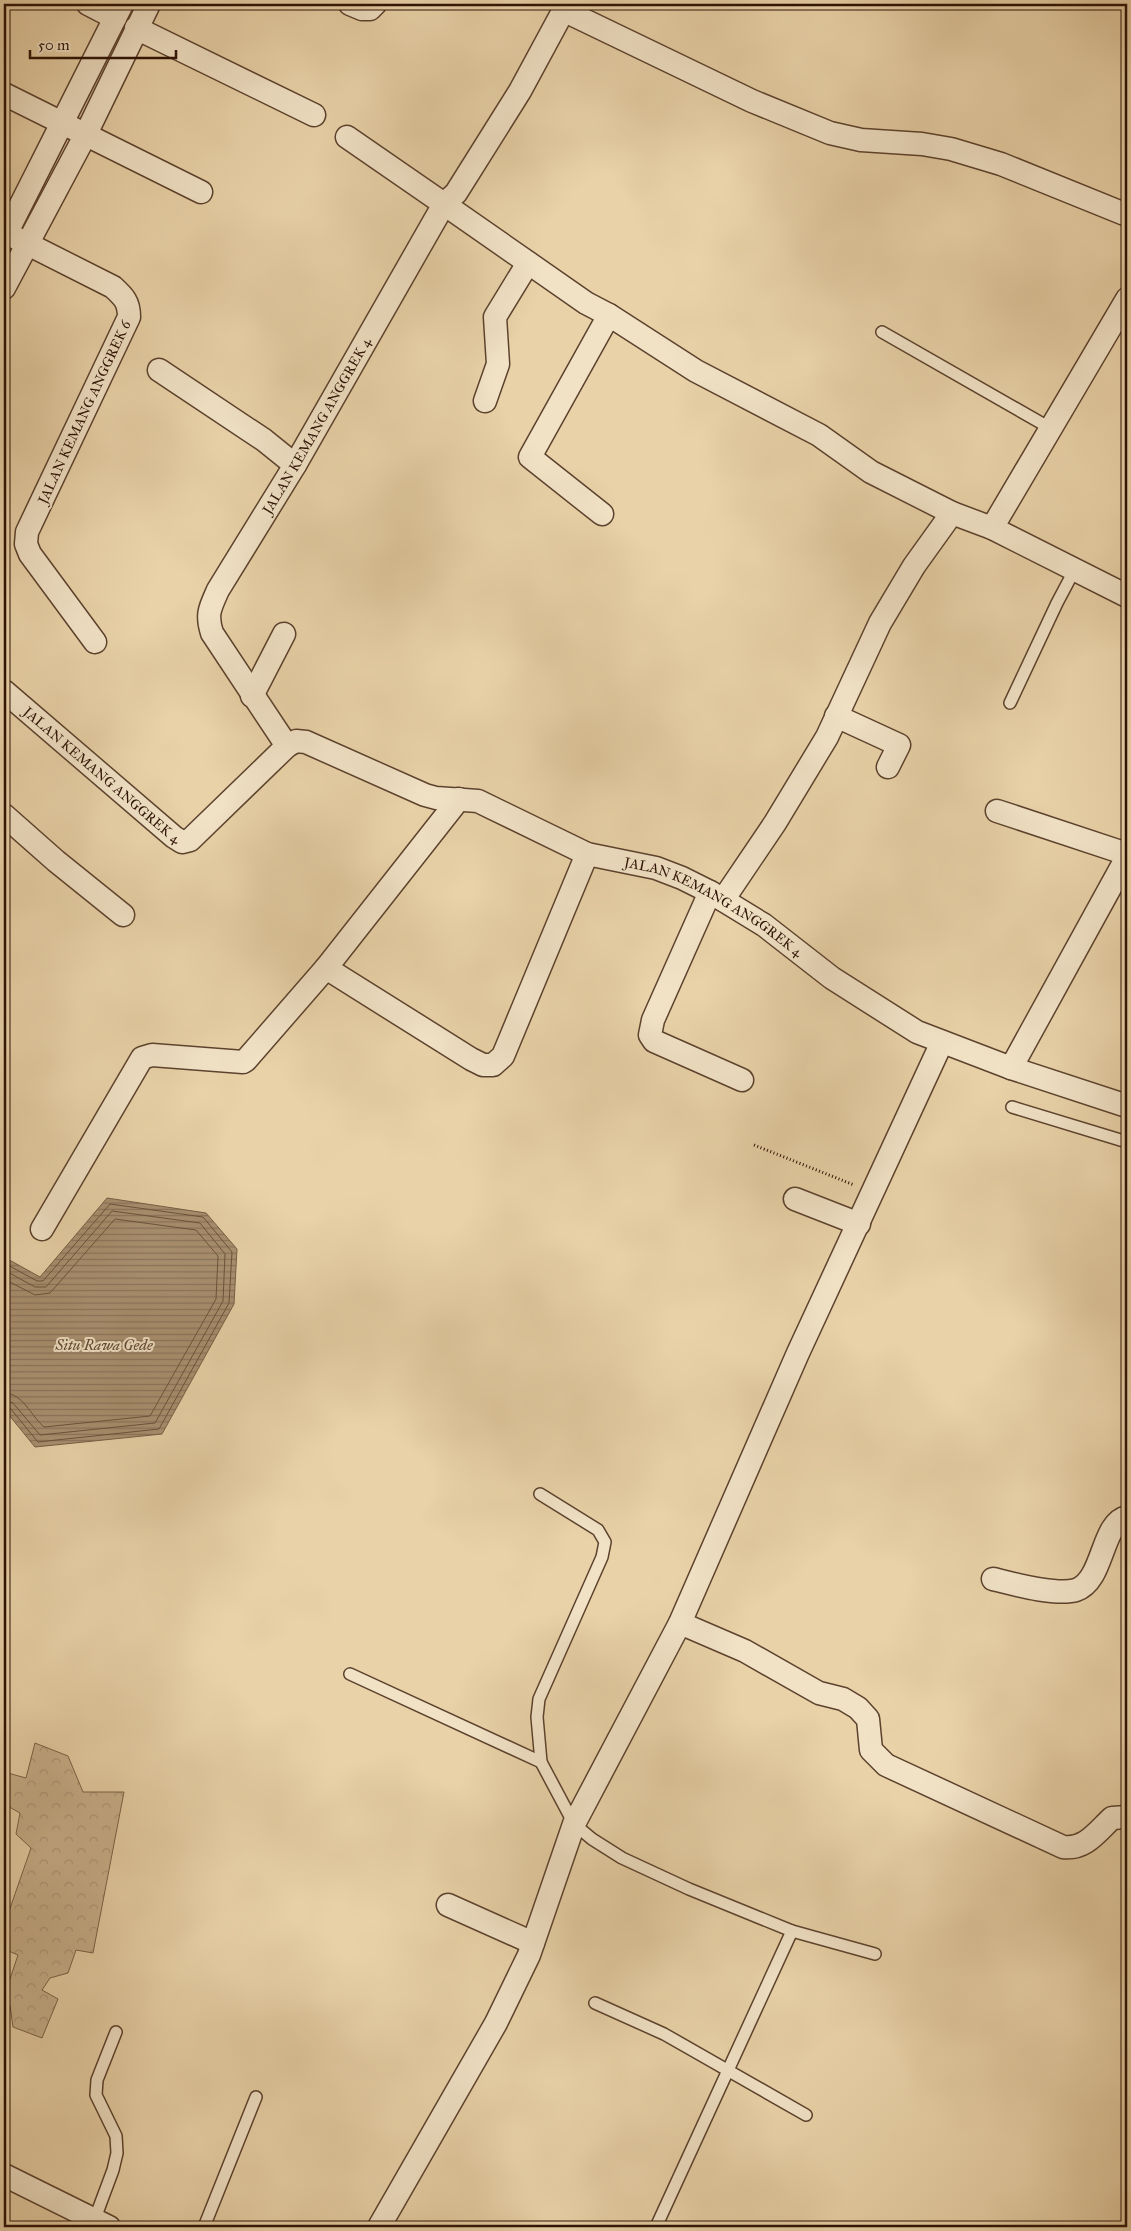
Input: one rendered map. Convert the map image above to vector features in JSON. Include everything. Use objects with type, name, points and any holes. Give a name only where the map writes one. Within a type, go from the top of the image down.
[{"type":"street","points":[[5,234],[118,11],[88,4]]},
{"type":"street","points":[[4,288],[86,134],[149,4]]},
{"type":"street","points":[[350,4],[362,9],[370,9],[375,4]]},
{"type":"street","points":[[565,7],[752,101],[830,133],[861,140],[922,144],[951,149],[1001,164],[1127,215]]},
{"type":"street","name":"JALAN KEMANG ANGGREK 4","points":[[287,746],[252,696],[212,633],[208,619],[209,610],[218,590],[295,465],[444,204],[456,193],[520,91],[565,7]]},
{"type":"street","points":[[136,28],[314,115]]},
{"type":"street","points":[[4,94],[201,192]]},
{"type":"street","points":[[347,138],[586,303],[609,315],[696,371],[819,435],[871,472],[952,513],[992,528],[1127,596]]},
{"type":"street","name":"JALAN KEMANG ANGGREK 6","points":[[5,234],[113,287],[125,297],[129,306],[129,318],[27,532],[26,544],[30,554],[95,642]]},
{"type":"street","points":[[485,402],[498,364],[495,317],[528,263]]},
{"type":"street","points":[[992,528],[1127,299]]},
{"type":"street","points":[[602,514],[530,457],[609,315]]},
{"type":"street","points":[[159,370],[249,430],[295,465]]},
{"type":"street","points":[[742,1080],[654,1041],[650,1035],[653,1020],[717,896],[775,823],[827,738],[880,623],[914,566],[952,513]]},
{"type":"street","points":[[252,696],[284,634]]},
{"type":"street","name":"JALAN KEMANG ANGGREK 4","points":[[4,691],[174,838],[182,842],[190,840],[287,746],[296,741],[306,742],[425,795],[478,801],[587,854],[656,868],[717,896],[764,925],[832,978],[916,1032],[1011,1068],[1127,1106]]},
{"type":"street","points":[[836,716],[899,745],[888,766]]},
{"type":"street","points":[[42,1229],[142,1058],[152,1055],[243,1062],[326,968],[459,799]]},
{"type":"street","points":[[997,811],[1127,856],[1011,1068]]},
{"type":"street","points":[[4,815],[56,861],[123,915]]},
{"type":"street","points":[[326,968],[471,1059],[483,1065],[492,1065],[503,1056],[587,854]]},
{"type":"street","points":[[379,2227],[496,2023],[533,1943],[574,1824],[680,1623],[798,1353],[942,1042]]},
{"type":"street","points":[[795,1199],[859,1224]]},
{"type":"street","points":[[993,1579],[1029,1588],[1078,1590],[1090,1580],[1116,1523],[1127,1517]]},
{"type":"street","points":[[680,1623],[745,1650],[819,1693],[843,1699],[858,1708],[868,1720],[871,1750],[886,1764],[1063,1847],[1073,1848],[1082,1846],[1112,1818],[1126,1814]]},
{"type":"street","points":[[448,1905],[533,1943]]},
{"type":"street","points":[[4,2175],[98,2224]]},
{"type":"lane","points":[[882,332],[1050,428]]},
{"type":"lane","points":[[1010,703],[1057,603],[1075,570]]},
{"type":"lane","points":[[1012,1107],[1127,1142]]},
{"type":"lane","points":[[540,1494],[598,1530],[605,1542],[602,1557],[539,1699],[537,1717],[541,1762],[574,1824],[592,1839],[622,1858],[689,1889],[792,1931],[875,1954]]},
{"type":"lane","points":[[350,1674],[541,1762]]},
{"type":"lane","points":[[656,2227],[792,1931]]},
{"type":"lane","points":[[595,2003],[664,2034],[806,2115]]},
{"type":"lane","points":[[98,2224],[117,2152],[116,2136],[96,2095],[97,2080],[116,2032]]},
{"type":"lane","points":[[204,2227],[256,2097]]},
{"type":"path","points":[[754,1145],[874,1192]]},
{"type":"green space","points":[[35,1743],[68,1756],[83,1792],[124,1792],[93,1953],[76,1950],[68,1973],[50,1978],[42,1990],[58,1999],[42,2038],[13,2027],[10,2005],[4,2002],[4,1982],[9,1982],[18,1955],[4,1949],[4,1916],[7,1917],[31,1848],[16,1834],[20,1813],[4,1804],[4,1772],[26,1778]]},
{"type":"water","name":"Situ Rawa Gede","points":[[107,1198],[206,1213],[237,1249],[234,1304],[162,1434],[35,1447],[4,1409],[4,1257],[40,1277]]}]
